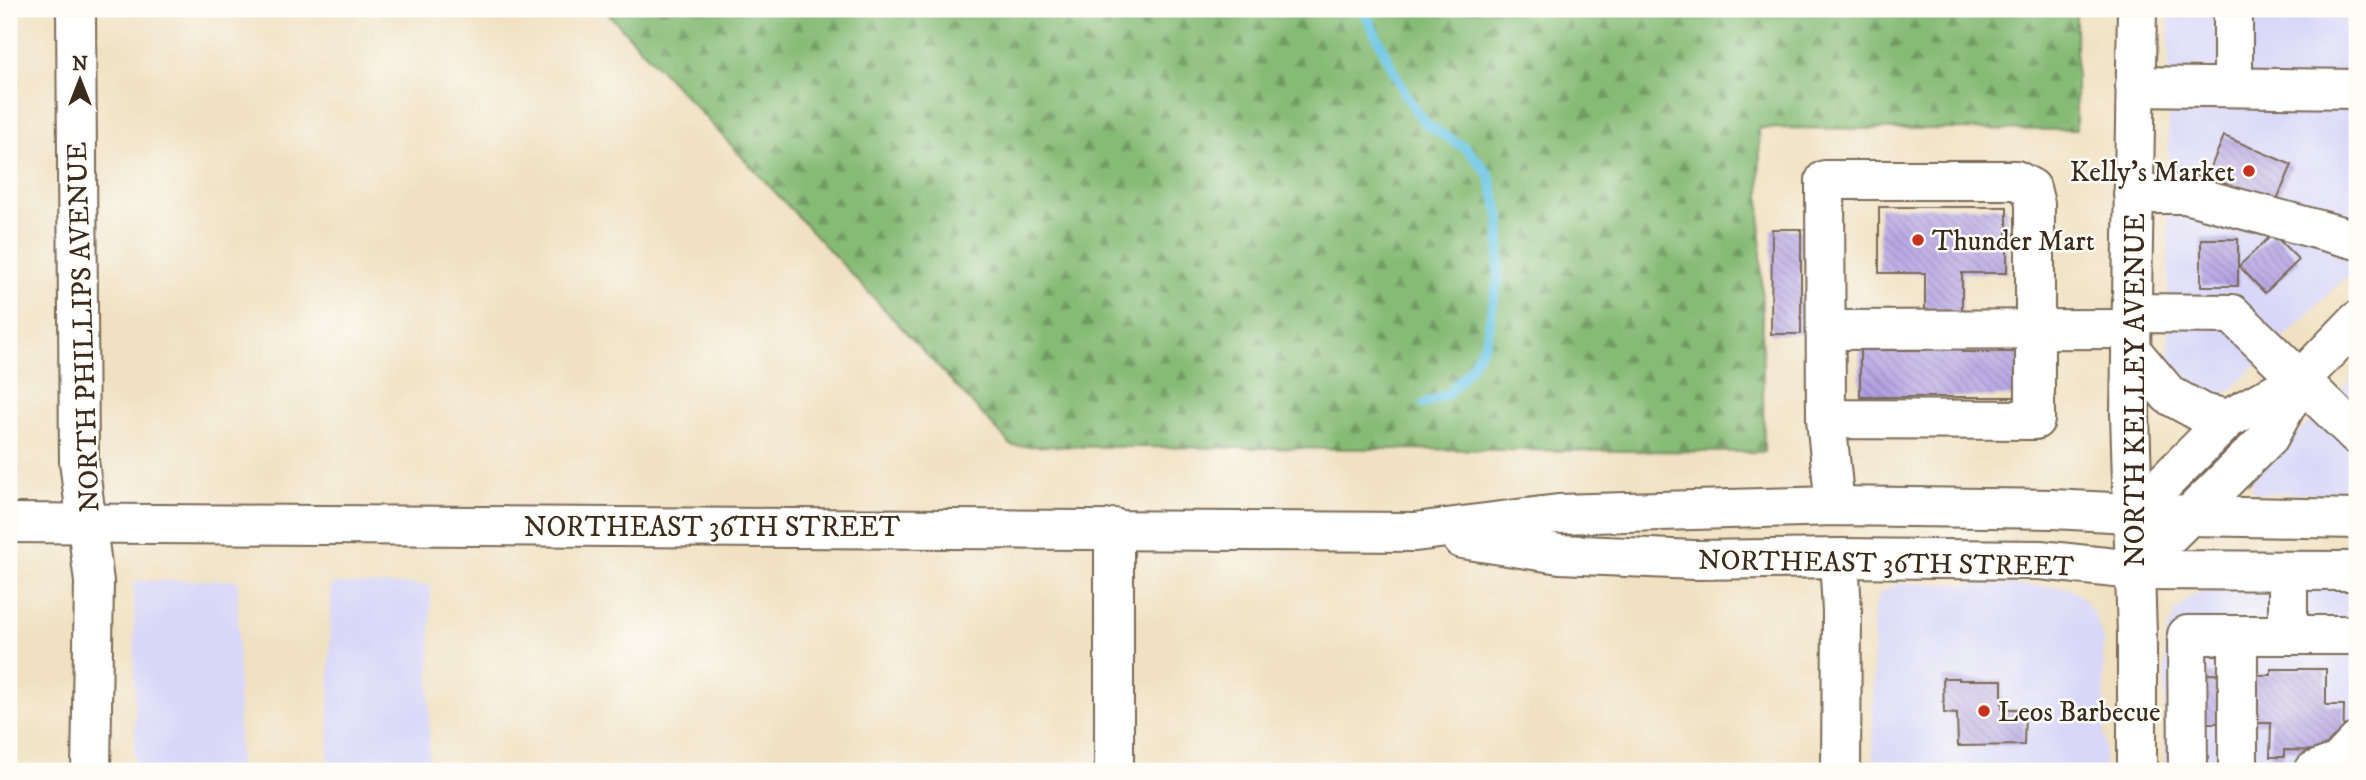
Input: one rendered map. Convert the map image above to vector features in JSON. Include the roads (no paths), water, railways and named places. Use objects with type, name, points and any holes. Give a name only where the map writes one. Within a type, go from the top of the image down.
[{"type":"main road","name":"NORTH PHILLIPS AVENUE","points":[[76,9],[79,461],[94,582],[91,771]]},
{"type":"main road","name":"NORTH KELLEY AVENUE","points":[[2137,9],[2130,428],[2137,771]]},
{"type":"main road","points":[[2233,9],[2233,87]]},
{"type":"main road","points":[[2135,86],[2357,89]]},
{"type":"main road","points":[[1826,419],[2035,420],[2035,204],[2031,188],[2016,180],[1825,180],[1826,419],[1842,611],[1841,771]]},
{"type":"main road","points":[[2133,194],[2185,194],[2357,240]]},
{"type":"main road","points":[[1826,330],[2131,331],[2232,314],[2357,435]]},
{"type":"main road","points":[[2134,570],[2269,437],[2301,379],[2357,321]]},
{"type":"main road","points":[[2131,331],[2169,395],[2202,412],[2228,419]]},
{"type":"main road","points":[[2133,513],[2228,419],[2301,379]]},
{"type":"main road","name":"NORTHEAST 36TH STREET","points":[[1415,532],[1558,514],[1835,506],[2052,509],[2190,516],[2357,519]]},
{"type":"main road","name":"NORTHEAST 36TH STREET","points":[[9,523],[1415,532],[1560,554],[1695,560],[2040,560],[2134,570],[2357,571]]},
{"type":"main road","points":[[1114,528],[1114,771]]},
{"type":"main road","points":[[2288,572],[2288,635]]},
{"type":"main road","points":[[2188,771],[2187,635],[2357,635]]},
{"type":"main road","points":[[2238,635],[2238,771]]},
{"type":"main road","points":[[2314,771],[2338,762],[2357,742]]},
{"type":"waterway","points":[[1363,9],[1408,99],[1426,124],[1467,149],[1489,174],[1501,220],[1498,279],[1486,341],[1470,369],[1448,394],[1424,404]]},
{"type":"place","name":"Kelly's Market","points":[[2249,171]]},
{"type":"place","name":"Thunder Mart","points":[[1918,240]]},
{"type":"place","name":"Leos Barbecue","points":[[1984,711]]}]
